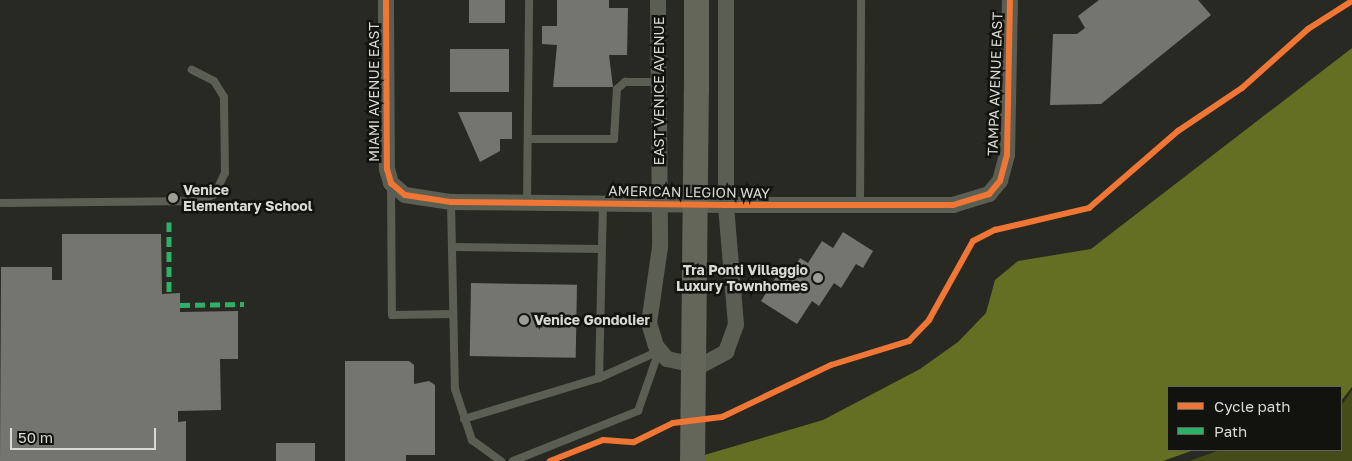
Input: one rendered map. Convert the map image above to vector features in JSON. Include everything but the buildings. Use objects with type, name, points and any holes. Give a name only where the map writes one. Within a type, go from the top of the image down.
[{"type":"main road","points":[[692,461],[696,0]]},
{"type":"street","name":"MIAMI AVENUE EAST","points":[[386,0],[386,156],[391,183]]},
{"type":"street","name":"EAST VENICE AVENUE","points":[[658,0],[659,261],[649,316],[659,351]]},
{"type":"street","points":[[659,351],[676,364],[700,366],[722,356],[733,338],[736,312],[726,205],[726,0]]},
{"type":"street","name":"TAMPA AVENUE EAST","points":[[989,194],[1000,181],[1007,155],[1010,0]]},
{"type":"street","name":"AMERICAN LEGION WAY","points":[[391,183],[413,198],[451,202],[959,205],[989,194]]},
{"type":"lane","points":[[527,203],[529,0]]},
{"type":"lane","points":[[860,205],[861,0]]},
{"type":"lane","points":[[0,202],[197,202],[211,197],[224,178],[224,101],[214,81],[192,70]]},
{"type":"lane","points":[[528,139],[614,139],[617,89],[625,82],[658,82]]},
{"type":"lane","points":[[391,183],[392,315],[453,314]]},
{"type":"lane","points":[[451,202],[455,388],[472,440],[501,461]]},
{"type":"lane","points":[[599,378],[603,203]]},
{"type":"lane","points":[[452,248],[601,249]]},
{"type":"lane","points":[[464,419],[599,378],[659,351]]},
{"type":"lane","points":[[513,461],[638,411],[659,351]]},
{"type":"shaded area","points":[[1352,48],[1352,387],[1342,400],[1342,386],[1167,386],[1167,451],[1191,451],[1163,461],[684,461],[823,420],[920,369],[958,342],[986,313],[995,280],[1018,261],[1091,249]]},
{"type":"shaded area","points":[[1352,390],[1352,461],[1189,461],[1217,451],[1342,451],[1342,405]]},
{"type":"marked path","points":[[169,222],[169,294]]},
{"type":"marked path","points":[[180,305],[244,304]]},
{"type":"cycle path","points":[[386,0],[387,169],[391,183],[405,195],[451,202],[726,205],[953,205],[989,194],[1000,181],[1007,155],[1010,0]]},
{"type":"cycle path","points":[[550,461],[603,440],[634,442],[673,423],[722,417],[831,365],[909,341],[929,320],[973,241],[995,230],[1089,208],[1178,131],[1242,88],[1308,29],[1352,1]]},
{"type":"place","name":"Venice Elementary School","points":[[173,198]]},
{"type":"place","name":"Tra Ponti Villaggio Luxury Townhomes","points":[[818,278]]},
{"type":"place","name":"Venice Gondolier","points":[[524,320]]}]
